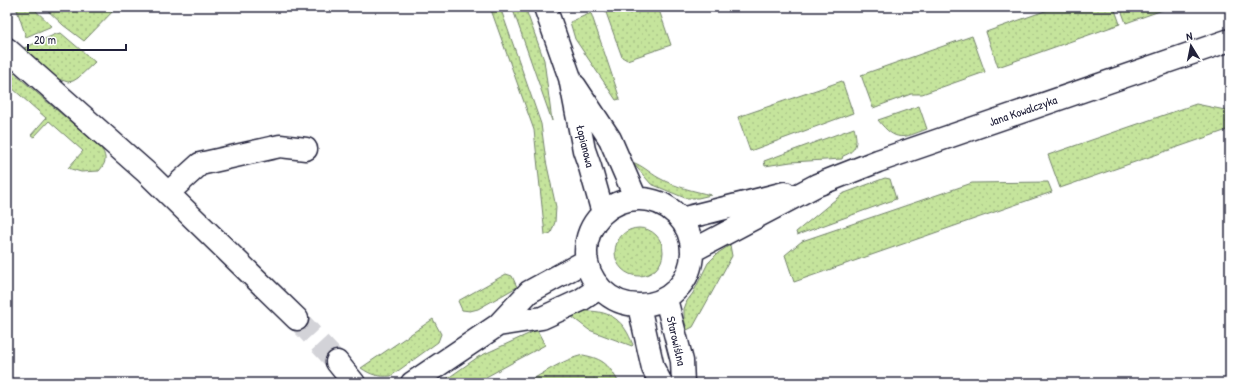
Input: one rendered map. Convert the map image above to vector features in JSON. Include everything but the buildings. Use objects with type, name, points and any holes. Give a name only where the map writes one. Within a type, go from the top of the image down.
[{"type":"street","name":"Łopianowa","points":[[545,7],[570,78],[584,150],[603,213]]},
{"type":"street","name":"Jana Kowalczyka","points":[[692,251],[817,185],[878,161],[1230,40]]},
{"type":"street","points":[[7,49],[76,108],[168,193],[297,319]]},
{"type":"street","name":"Łopianowa","points":[[570,78],[610,139],[636,199]]},
{"type":"street","points":[[168,193],[200,164],[280,146],[306,149]]},
{"type":"street","name":"Jana Kowalczyka","points":[[681,219],[817,185]]},
{"type":"street","points":[[636,199],[653,201],[669,208],[681,219],[689,235],[692,251],[689,270],[680,286],[666,299],[653,304],[639,306],[625,304],[611,298],[600,288],[591,275],[586,261],[586,243],[592,227],[603,213],[618,203],[636,199]]},
{"type":"street","points":[[412,383],[498,325],[529,292],[586,261]]},
{"type":"street","points":[[498,325],[542,318],[581,300],[600,288]]},
{"type":"street","name":"Starowiślna","points":[[666,299],[682,361],[683,383]]},
{"type":"street","points":[[639,306],[653,368],[661,383]]},
{"type":"street","points":[[337,362],[354,383]]},
{"type":"green space","points":[[16,7],[32,7],[52,26],[26,37]]},
{"type":"green space","points":[[44,7],[76,7],[82,12],[87,7],[117,7],[84,41],[63,25]]},
{"type":"green space","points":[[490,7],[500,7],[541,124],[546,161],[556,207],[555,222],[551,233],[545,235],[534,130]]},
{"type":"green space","points":[[512,7],[525,7],[544,60],[552,121]]},
{"type":"green space","points":[[604,7],[658,7],[671,45],[627,60],[622,57]]},
{"type":"green space","points":[[1056,7],[1114,7],[1120,24],[998,67],[986,32]]},
{"type":"green space","points":[[1120,7],[1171,7],[1126,23]]},
{"type":"green space","points":[[591,13],[620,99],[616,100],[575,39],[570,22]]},
{"type":"green space","points":[[61,33],[95,62],[78,78],[68,82],[58,79],[22,49]]},
{"type":"green space","points":[[972,36],[985,72],[922,94],[911,94],[873,108],[861,75]]},
{"type":"green space","points":[[7,67],[102,149],[105,156],[105,161],[99,171],[81,172],[68,168],[83,151],[49,121],[34,137],[31,135],[46,118],[12,88],[7,93]]},
{"type":"green space","points":[[842,81],[853,113],[750,151],[738,117]]},
{"type":"green space","points":[[1196,104],[1230,111],[1230,129],[1060,188],[1048,155]]},
{"type":"green space","points":[[919,106],[927,129],[912,135],[895,135],[884,127],[878,120]]},
{"type":"green space","points":[[854,128],[856,142],[854,149],[843,156],[842,159],[791,162],[765,166],[764,161]]},
{"type":"green space","points":[[632,162],[671,184],[711,195],[698,198],[685,198],[651,184]]},
{"type":"green space","points":[[885,178],[890,179],[896,199],[797,235],[796,232],[842,194]]},
{"type":"green space","points":[[1048,182],[1052,192],[794,282],[785,255],[802,241],[972,183]]},
{"type":"green space","points":[[639,228],[648,230],[656,235],[661,243],[663,252],[661,261],[656,269],[648,274],[639,276],[630,274],[622,269],[617,261],[615,252],[617,243],[622,235],[630,230]]},
{"type":"green space","points":[[730,245],[732,256],[693,327],[687,330],[684,319],[684,309],[687,301],[693,293],[708,263],[718,253]]},
{"type":"green space","points":[[506,274],[512,276],[517,287],[478,309],[470,311],[462,310],[458,301]]},
{"type":"green space","points":[[586,311],[603,313],[616,319],[626,330],[633,345],[632,346],[589,330],[572,317]]},
{"type":"green space","points":[[433,319],[441,334],[438,342],[391,376],[375,375],[361,368]]},
{"type":"green space","points":[[537,330],[545,345],[475,383],[441,383],[478,357]]},
{"type":"green space","points":[[583,355],[601,361],[609,367],[619,383],[526,383],[560,363]]},
{"type":"tunnel","points":[[297,319],[337,362]]}]
